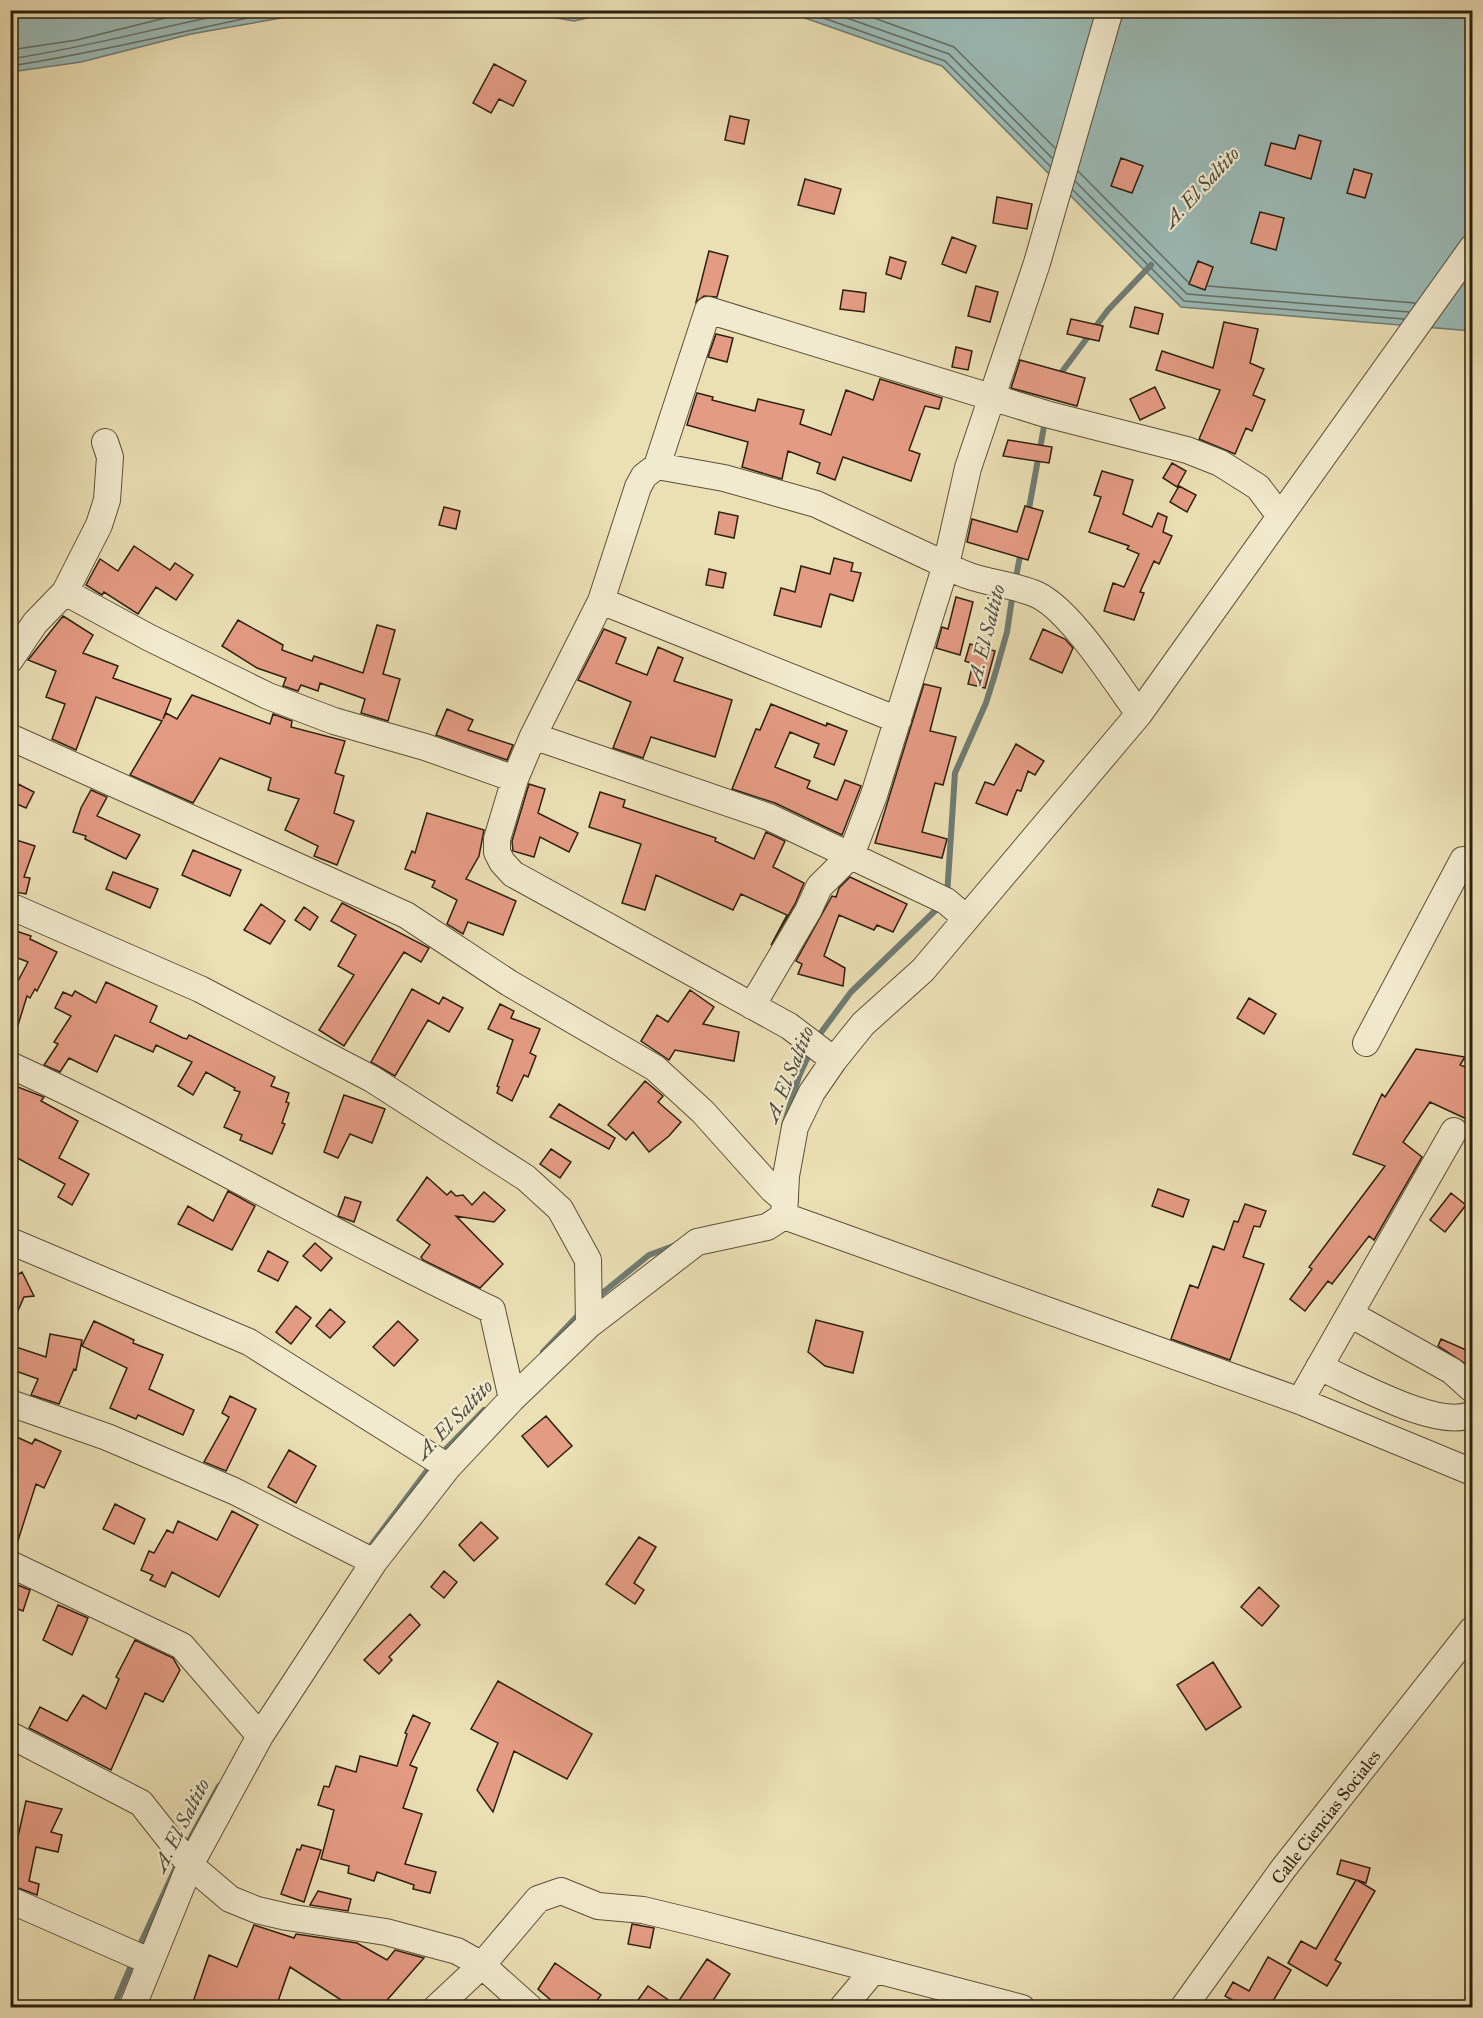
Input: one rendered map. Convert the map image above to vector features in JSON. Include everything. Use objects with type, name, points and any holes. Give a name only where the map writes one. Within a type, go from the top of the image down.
[{"type":"street","points":[[753,1006],[808,911],[819,886],[851,855],[898,720],[946,565],[968,468],[1037,263],[1110,10]]},
{"type":"street","points":[[132,2007],[190,1865],[260,1736],[375,1562],[448,1467],[512,1399],[589,1325],[697,1242],[767,1227],[784,1208],[786,1176],[795,1127],[812,1092],[834,1060],[864,1024],[923,970],[1139,714],[1473,248]]},
{"type":"street","points":[[834,1060],[789,1026],[513,874],[502,862],[497,852],[497,839],[515,779],[533,736],[601,601],[638,487],[644,476],[657,466],[708,310],[991,397],[1187,450],[1220,464],[1258,487],[1280,516]]},
{"type":"street","points":[[10,660],[35,623],[65,592],[99,525],[107,500],[110,457],[105,442]]},
{"type":"street","points":[[657,466],[724,478],[816,504],[946,565],[958,573],[1035,593],[1051,603],[1067,619],[1139,714]]},
{"type":"street","points":[[65,592],[148,637],[268,696],[334,721],[425,747],[515,779]]},
{"type":"street","points":[[601,601],[898,720]]},
{"type":"street","points":[[533,736],[769,817],[946,901],[966,918]]},
{"type":"street","points":[[10,737],[406,915],[509,983],[655,1068],[703,1112],[772,1189],[784,1208],[1300,1401],[1473,1472]]},
{"type":"street","points":[[1366,1043],[1470,857]]},
{"type":"street","points":[[10,906],[200,989],[372,1079],[526,1178],[560,1209],[588,1260],[589,1325]]},
{"type":"street","points":[[10,1065],[83,1098],[420,1276],[492,1310],[512,1399]]},
{"type":"street","points":[[1300,1401],[1454,1131]]},
{"type":"street","points":[[10,1241],[249,1342],[448,1467]]},
{"type":"street","points":[[1350,1314],[1444,1366],[1473,1389]]},
{"type":"street","points":[[1319,1367],[1438,1418],[1456,1419],[1473,1414]]},
{"type":"street","points":[[10,1403],[107,1437],[234,1491],[375,1562]]},
{"type":"street","points":[[10,1564],[182,1646],[260,1736]]},
{"type":"street","name":"Calle Ciencias Sociales","points":[[1183,2007],[1283,1869],[1473,1629]]},
{"type":"street","points":[[10,1735],[141,1803],[190,1865],[230,1899],[257,1910],[387,1932],[457,1951],[482,1965],[530,2007]]},
{"type":"street","points":[[436,2007],[482,1965],[538,1899],[561,1891],[598,1906],[644,1910],[873,1971],[1022,2007]]},
{"type":"street","points":[[10,1900],[149,1961]]},
{"type":"street","points":[[842,2007],[873,1971]]},
{"type":"water","points":[[11,10],[320,11],[191,34],[81,62],[11,72]]},
{"type":"water","points":[[618,10],[574,21],[516,11]]},
{"type":"water","points":[[771,11],[1472,11],[1472,331],[1181,307],[942,66],[802,17]]},
{"type":"building","points":[[494,64],[526,81],[513,106],[499,99],[491,113],[473,103]]},
{"type":"building","points":[[730,116],[749,120],[744,144],[725,140]]},
{"type":"building","points":[[1299,135],[1321,141],[1311,179],[1265,165],[1271,143],[1295,149]]},
{"type":"building","points":[[1121,158],[1143,166],[1132,193],[1111,186]]},
{"type":"building","points":[[1354,169],[1372,174],[1365,198],[1347,193]]},
{"type":"building","points":[[805,179],[841,189],[834,214],[798,205]]},
{"type":"building","points":[[997,197],[1032,204],[1027,229],[993,223]]},
{"type":"building","points":[[1260,212],[1284,218],[1276,250],[1251,243]]},
{"type":"building","points":[[952,237],[976,246],[966,273],[942,264]]},
{"type":"building","points":[[709,251],[728,256],[717,297],[704,296],[696,302]]},
{"type":"building","points":[[890,257],[906,262],[901,279],[886,274]]},
{"type":"building","points":[[1198,261],[1213,267],[1205,290],[1189,284]]},
{"type":"building","points":[[976,286],[998,292],[990,322],[968,316]]},
{"type":"building","points":[[843,290],[866,293],[864,312],[840,309]]},
{"type":"building","points":[[1135,307],[1163,314],[1158,334],[1130,327]]},
{"type":"building","points":[[1071,319],[1103,326],[1099,341],[1067,334]]},
{"type":"building","points":[[1224,322],[1258,329],[1250,363],[1264,369],[1253,395],[1265,400],[1252,431],[1246,428],[1235,454],[1199,439],[1220,390],[1156,370],[1162,351],[1213,368]]},
{"type":"building","points":[[716,334],[733,338],[727,362],[708,357]]},
{"type":"building","points":[[956,347],[972,351],[968,370],[952,367]]},
{"type":"building","points":[[1020,360],[1085,378],[1077,406],[1011,388]]},
{"type":"building","points":[[880,379],[942,398],[939,409],[925,406],[909,450],[920,454],[911,481],[843,457],[835,480],[817,473],[820,463],[788,451],[782,479],[742,467],[748,442],[687,425],[697,393],[713,397],[712,400],[755,411],[758,399],[804,410],[800,424],[831,435],[846,390],[873,400]]},
{"type":"building","points":[[1155,387],[1165,408],[1140,420],[1130,399]]},
{"type":"building","points":[[1008,440],[1052,447],[1049,463],[1003,456]]},
{"type":"building","points":[[1172,463],[1186,471],[1177,487],[1163,478]]},
{"type":"building","points":[[1102,471],[1133,480],[1123,514],[1152,527],[1158,513],[1167,517],[1163,532],[1172,536],[1159,564],[1154,561],[1140,592],[1144,593],[1134,620],[1104,611],[1113,583],[1124,587],[1139,554],[1127,549],[1129,546],[1089,532],[1101,497],[1094,495]]},
{"type":"building","points":[[1179,486],[1196,495],[1187,512],[1170,502]]},
{"type":"building","points":[[1025,506],[1043,511],[1028,560],[967,542],[972,519],[1017,532]]},
{"type":"building","points":[[444,507],[460,511],[456,529],[439,525]]},
{"type":"building","points":[[719,512],[738,516],[734,538],[715,534]]},
{"type":"building","points":[[134,546],[170,570],[175,563],[193,575],[176,600],[156,587],[138,614],[104,592],[102,595],[86,585],[100,559],[118,571]]},
{"type":"building","points":[[834,558],[853,563],[851,571],[861,573],[853,601],[830,594],[821,627],[774,615],[781,588],[795,592],[801,566],[830,574]]},
{"type":"building","points":[[709,569],[726,573],[723,588],[706,585]]},
{"type":"building","points":[[956,597],[973,602],[960,655],[936,648],[942,627],[948,629]]},
{"type":"building","points":[[63,616],[93,635],[83,653],[118,666],[113,678],[171,699],[163,719],[166,713],[177,719],[192,695],[270,724],[273,714],[292,721],[291,727],[345,741],[335,773],[344,776],[334,813],[354,821],[337,865],[314,856],[318,846],[285,830],[299,799],[268,790],[271,778],[220,758],[193,803],[130,775],[162,721],[96,697],[76,750],[52,739],[65,704],[46,697],[56,671],[28,660]]},
{"type":"building","points":[[238,620],[283,645],[282,650],[312,661],[314,656],[363,673],[377,625],[395,630],[383,674],[400,679],[388,721],[361,713],[365,699],[320,683],[318,691],[301,685],[298,691],[283,686],[286,678],[257,668],[222,646]]},
{"type":"building","points":[[604,629],[626,638],[616,663],[647,675],[658,647],[683,658],[674,681],[732,700],[715,757],[651,737],[643,758],[613,748],[631,702],[578,680]]},
{"type":"building","points":[[1043,629],[1065,639],[1073,648],[1062,673],[1030,659]]},
{"type":"building","points":[[970,644],[995,651],[985,688],[968,684],[973,664],[965,661]]},
{"type":"building","points":[[924,684],[941,688],[930,731],[956,737],[943,785],[935,783],[922,832],[947,839],[942,858],[875,843]]},
{"type":"building","points":[[771,704],[826,726],[827,723],[847,731],[834,765],[814,757],[819,744],[790,732],[775,767],[810,781],[807,788],[837,800],[845,780],[861,786],[842,835],[775,803],[732,789],[756,729],[760,730]]},
{"type":"building","points":[[447,709],[473,720],[468,730],[513,745],[507,760],[436,735]]},
{"type":"building","points":[[1016,744],[1044,761],[1035,775],[1028,771],[1021,791],[1017,790],[1007,815],[976,803],[985,782],[994,785]]},
{"type":"building","points":[[18,784],[34,792],[26,808],[10,801]]},
{"type":"building","points":[[529,784],[545,789],[538,813],[578,833],[569,852],[540,837],[534,857],[513,851],[512,841]]},
{"type":"building","points":[[91,790],[107,797],[97,816],[140,835],[126,859],[85,839],[86,836],[73,832],[81,808]]},
{"type":"building","points":[[600,792],[625,800],[623,807],[716,838],[715,841],[754,859],[766,832],[785,841],[773,867],[804,883],[795,904],[771,945],[787,915],[741,894],[733,910],[656,875],[645,910],[622,903],[641,844],[589,827]]},
{"type":"building","points":[[427,813],[484,830],[479,856],[466,879],[516,901],[503,935],[468,922],[463,934],[447,924],[457,900],[432,887],[435,881],[405,869],[412,851],[415,853]]},
{"type":"building","points":[[10,838],[35,846],[24,877],[30,878],[26,894],[10,891]]},
{"type":"building","points":[[193,850],[241,870],[230,896],[182,875]]},
{"type":"building","points":[[113,872],[158,889],[150,908],[106,889]]},
{"type":"building","points":[[850,877],[907,904],[893,932],[877,925],[874,930],[839,915],[824,956],[845,968],[843,986],[798,974],[802,964],[796,961],[832,896],[836,897],[839,888]]},
{"type":"building","points":[[342,903],[429,948],[421,962],[404,952],[344,1046],[319,1030],[354,975],[338,966],[356,935],[331,921]]},
{"type":"building","points":[[261,904],[285,921],[270,944],[244,930]]},
{"type":"building","points":[[304,907],[318,917],[310,930],[295,920]]},
{"type":"building","points":[[10,929],[31,936],[30,939],[57,952],[37,991],[35,989],[30,998],[27,996],[14,1038],[10,1037],[10,996],[28,962],[10,955]]},
{"type":"building","points":[[106,982],[157,1006],[150,1022],[183,1038],[187,1039],[189,1035],[275,1077],[271,1086],[289,1093],[286,1102],[289,1103],[282,1123],[285,1124],[272,1154],[240,1140],[242,1135],[224,1127],[240,1092],[206,1072],[193,1095],[178,1086],[192,1062],[156,1045],[153,1052],[115,1035],[97,1072],[69,1058],[60,1072],[44,1065],[58,1044],[54,1042],[71,1016],[55,1008],[63,992],[72,996],[75,991],[96,1003]]},
{"type":"building","points":[[412,989],[439,1004],[443,997],[463,1008],[449,1032],[428,1020],[395,1076],[371,1062]]},
{"type":"building","points":[[690,990],[714,1007],[703,1024],[739,1032],[734,1061],[675,1050],[669,1060],[641,1041],[657,1015],[668,1022]]},
{"type":"building","points":[[1249,998],[1276,1014],[1264,1034],[1237,1018]]},
{"type":"building","points":[[500,1004],[514,1011],[511,1018],[540,1029],[530,1053],[536,1056],[528,1077],[524,1075],[512,1101],[497,1093],[499,1087],[497,1086],[513,1040],[488,1029]]},
{"type":"building","points":[[1416,1049],[1465,1057],[1460,1065],[1473,1070],[1473,1122],[1430,1102],[1403,1142],[1422,1157],[1374,1240],[1369,1236],[1332,1284],[1328,1281],[1305,1311],[1290,1299],[1312,1269],[1309,1267],[1385,1166],[1353,1154],[1382,1094],[1385,1097]]},
{"type":"building","points":[[645,1081],[663,1096],[658,1102],[681,1122],[669,1136],[649,1152],[633,1132],[626,1140],[608,1125]]},
{"type":"building","points":[[10,1084],[44,1097],[41,1101],[78,1121],[59,1158],[89,1174],[72,1205],[58,1197],[65,1184],[10,1154]]},
{"type":"building","points":[[344,1095],[385,1109],[372,1143],[350,1134],[338,1158],[324,1152]]},
{"type":"building","points":[[559,1104],[615,1138],[609,1149],[550,1117]]},
{"type":"building","points":[[551,1149],[571,1162],[560,1178],[540,1164]]},
{"type":"building","points":[[427,1177],[447,1195],[451,1191],[456,1196],[463,1195],[472,1205],[484,1192],[505,1210],[494,1222],[456,1216],[503,1264],[480,1288],[423,1260],[421,1257],[430,1245],[397,1220]]},
{"type":"building","points":[[1158,1189],[1189,1200],[1183,1217],[1152,1206]]},
{"type":"building","points":[[228,1191],[255,1206],[232,1250],[178,1224],[188,1206],[213,1221]]},
{"type":"building","points":[[1451,1193],[1466,1205],[1445,1232],[1430,1220]]},
{"type":"building","points":[[345,1197],[361,1202],[354,1222],[338,1216]]},
{"type":"building","points":[[1245,1204],[1266,1211],[1260,1227],[1254,1226],[1243,1257],[1264,1264],[1230,1360],[1171,1339],[1190,1285],[1198,1288],[1213,1246],[1224,1250],[1234,1221],[1238,1222]]},
{"type":"building","points":[[315,1243],[332,1258],[321,1271],[303,1256]]},
{"type":"building","points":[[268,1251],[288,1262],[278,1281],[258,1271]]},
{"type":"building","points":[[22,1272],[34,1296],[24,1297],[10,1329],[10,1279]]},
{"type":"building","points":[[296,1306],[311,1318],[291,1344],[276,1332]]},
{"type":"building","points":[[330,1309],[345,1322],[330,1338],[316,1326]]},
{"type":"building","points":[[816,1320],[863,1332],[853,1373],[825,1366],[808,1352]]},
{"type":"building","points":[[94,1321],[134,1340],[133,1343],[163,1355],[149,1389],[194,1410],[183,1435],[138,1415],[136,1419],[110,1408],[127,1368],[82,1346]]},
{"type":"building","points":[[398,1321],[418,1340],[394,1366],[373,1347]]},
{"type":"building","points":[[50,1334],[82,1340],[76,1370],[74,1369],[59,1404],[31,1395],[38,1379],[10,1369],[10,1345],[46,1357]]},
{"type":"building","points":[[1441,1339],[1473,1353],[1473,1369],[1438,1346]]},
{"type":"building","points":[[230,1396],[256,1409],[226,1471],[204,1462],[229,1417],[222,1413]]},
{"type":"building","points":[[546,1416],[572,1446],[548,1467],[522,1436]]},
{"type":"building","points":[[10,1434],[32,1444],[35,1439],[61,1451],[44,1488],[36,1484],[15,1550],[10,1549]]},
{"type":"building","points":[[289,1450],[316,1466],[296,1503],[268,1487]]},
{"type":"building","points":[[115,1504],[145,1519],[134,1544],[103,1529]]},
{"type":"building","points":[[232,1511],[258,1525],[219,1597],[172,1572],[165,1587],[150,1580],[153,1575],[141,1570],[149,1551],[154,1553],[167,1530],[173,1533],[178,1521],[217,1540]]},
{"type":"building","points":[[481,1522],[498,1538],[474,1561],[459,1545]]},
{"type":"building","points":[[639,1537],[656,1547],[634,1583],[644,1590],[635,1604],[606,1584]]},
{"type":"building","points":[[444,1571],[457,1582],[444,1598],[431,1587]]},
{"type":"building","points":[[10,1582],[30,1590],[23,1611],[10,1606]]},
{"type":"building","points":[[1259,1587],[1279,1606],[1262,1626],[1241,1607]]},
{"type":"building","points":[[58,1605],[88,1618],[72,1655],[43,1640]]},
{"type":"building","points":[[410,1614],[420,1625],[389,1657],[392,1660],[379,1674],[364,1660]]},
{"type":"building","points":[[135,1640],[173,1658],[180,1670],[163,1702],[145,1693],[111,1770],[29,1728],[40,1707],[67,1721],[83,1695],[106,1709],[119,1679],[116,1677]]},
{"type":"building","points":[[1213,1662],[1241,1707],[1206,1730],[1177,1685]]},
{"type":"building","points":[[498,1681],[592,1734],[567,1779],[514,1751],[493,1812],[477,1790],[498,1743],[471,1729]]},
{"type":"building","points":[[413,1715],[430,1723],[410,1765],[417,1768],[403,1808],[422,1814],[405,1864],[436,1872],[430,1893],[413,1889],[414,1885],[377,1872],[374,1881],[348,1873],[349,1866],[321,1859],[334,1810],[318,1805],[324,1786],[329,1787],[336,1766],[356,1772],[360,1756],[397,1766],[407,1734],[405,1733]]},
{"type":"building","points":[[26,1801],[62,1809],[51,1832],[62,1835],[58,1852],[36,1847],[29,1881],[39,1884],[37,1895],[10,1885],[10,1872]]},
{"type":"building","points":[[302,1845],[321,1850],[304,1902],[281,1894],[297,1849],[300,1850]]},
{"type":"building","points":[[1341,1860],[1370,1868],[1366,1883],[1357,1880],[1375,1891],[1335,1960],[1341,1963],[1327,1986],[1288,1963],[1301,1941],[1316,1949],[1356,1880],[1337,1874]]},
{"type":"building","points":[[318,1891],[351,1899],[348,1911],[310,1905]]},
{"type":"building","points":[[632,1924],[654,1928],[650,1948],[628,1944]]},
{"type":"building","points":[[254,1925],[294,1938],[296,1934],[357,1943],[387,1960],[395,1950],[424,1958],[381,2007],[352,2007],[290,1967],[276,2007],[207,2007],[193,2002],[209,1955],[237,1967]]},
{"type":"building","points":[[1268,1957],[1291,1970],[1272,2003],[1280,2007],[1239,2007],[1241,2005],[1225,1996],[1233,1982],[1249,1991]]},
{"type":"building","points":[[707,1959],[730,1974],[709,2007],[633,2007],[648,1986],[676,2005]]},
{"type":"building","points":[[555,1963],[601,1995],[592,2007],[559,2007],[538,1989]]},
{"type":"waterway","name":"A. El Saltito","points":[[1058,377],[1108,310],[1151,265]]},
{"type":"waterway","name":"A. El Saltito","points":[[1028,514],[1045,421]]},
{"type":"waterway","name":"A. El Saltito","points":[[1015,582],[1021,551]]},
{"type":"waterway","name":"A. El Saltito","points":[[947,896],[955,773],[986,703],[1007,632],[1013,592]]},
{"type":"waterway","name":"A. El Saltito","points":[[817,1038],[851,992],[940,906]]},
{"type":"waterway","name":"A. El Saltito","points":[[784,1125],[799,1076],[811,1050]]},
{"type":"waterway","name":"A. El Saltito","points":[[595,1299],[649,1255],[676,1245]]},
{"type":"waterway","name":"A. El Saltito","points":[[543,1352],[581,1312]]},
{"type":"waterway","name":"A. El Saltito","points":[[441,1454],[484,1410]]},
{"type":"waterway","name":"A. El Saltito","points":[[366,1552],[432,1464]]},
{"type":"waterway","name":"A. El Saltito","points":[[185,1848],[219,1786]]},
{"type":"waterway","name":"A. El Saltito","points":[[138,1949],[178,1863]]},
{"type":"waterway","name":"A. El Saltito","points":[[113,2008],[133,1961]]}]
